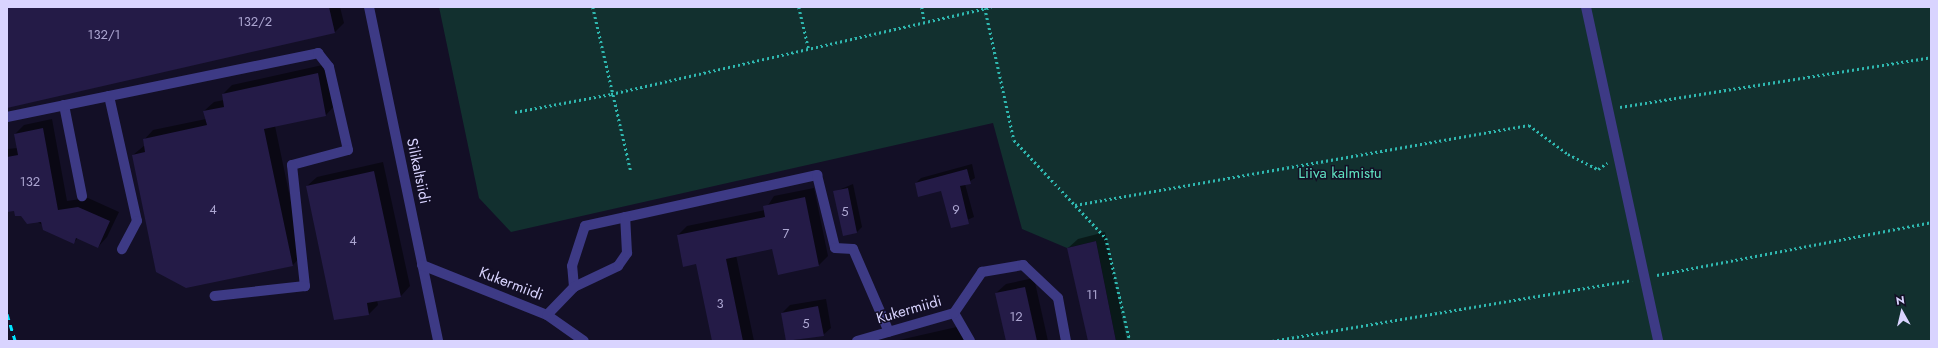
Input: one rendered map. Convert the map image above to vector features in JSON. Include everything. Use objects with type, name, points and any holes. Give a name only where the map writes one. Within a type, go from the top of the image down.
[{"type":"street","name":"Silikaltsiidi","points":[[369,7],[438,341]]},
{"type":"street","points":[[1586,7],[1658,341]]},
{"type":"street","points":[[7,117],[318,53],[329,67],[348,150],[292,165],[305,286],[215,296]]},
{"type":"street","points":[[109,96],[137,221],[122,249]]},
{"type":"street","points":[[64,105],[82,196]]},
{"type":"street","points":[[574,287],[572,266],[585,226],[817,175],[836,248],[853,249],[889,332]]},
{"type":"street","points":[[547,314],[574,287],[618,266],[627,253],[625,217]]},
{"type":"street","name":"Kukermiidi","points":[[857,341],[954,313],[982,272],[1023,264],[1058,298],[1066,341]]},
{"type":"street","name":"Kukermiidi","points":[[422,265],[547,314],[584,341]]},
{"type":"street","points":[[954,313],[970,341]]},
{"type":"path","points":[[593,7],[611,94],[631,171]]},
{"type":"path","points":[[799,7],[808,50]]},
{"type":"path","points":[[922,7],[924,20]]},
{"type":"path","points":[[515,112],[611,94],[808,50],[924,20],[991,7]]},
{"type":"path","points":[[985,8],[1014,140],[1106,238],[1130,341]]},
{"type":"path","points":[[1608,109],[1931,57]]},
{"type":"path","points":[[1075,205],[1529,125],[1568,154],[1598,169],[1618,156]]},
{"type":"path","points":[[1272,341],[1644,278],[1931,222]]},
{"type":"green space","name":"Liiva kalmistu","points":[[439,7],[1931,7],[1931,341],[1116,341],[1096,241],[1067,248],[1022,229],[993,123],[511,232],[479,198]]},
{"type":"building","points":[[7,7],[329,7],[335,33],[7,108]]},
{"type":"building","points":[[318,73],[326,116],[264,129],[293,266],[186,288],[156,272],[132,155],[145,152],[143,139],[207,125],[203,111],[224,107],[222,94]]},
{"type":"building","points":[[43,128],[58,210],[78,207],[110,221],[98,248],[76,238],[74,244],[43,230],[41,222],[27,224],[21,216],[15,216],[14,211],[7,212],[7,157],[18,155],[14,134]]},
{"type":"building","points":[[967,169],[971,184],[960,186],[969,224],[951,228],[941,191],[918,197],[915,183]]},
{"type":"building","points":[[374,171],[401,297],[367,303],[369,315],[334,320],[306,186]]},
{"type":"building","points":[[848,188],[857,233],[843,236],[833,191]]},
{"type":"building","points":[[805,197],[819,266],[778,275],[772,249],[726,259],[743,341],[712,341],[696,264],[683,267],[677,235],[765,217],[763,206]]},
{"type":"building","points":[[1096,241],[1116,341],[1088,341],[1067,248]]},
{"type":"building","points":[[1025,287],[1037,341],[1006,341],[995,293]]},
{"type":"building","points":[[818,306],[824,336],[786,341],[781,313]]},
{"type":"railway","points":[[7,314],[15,341]]}]
